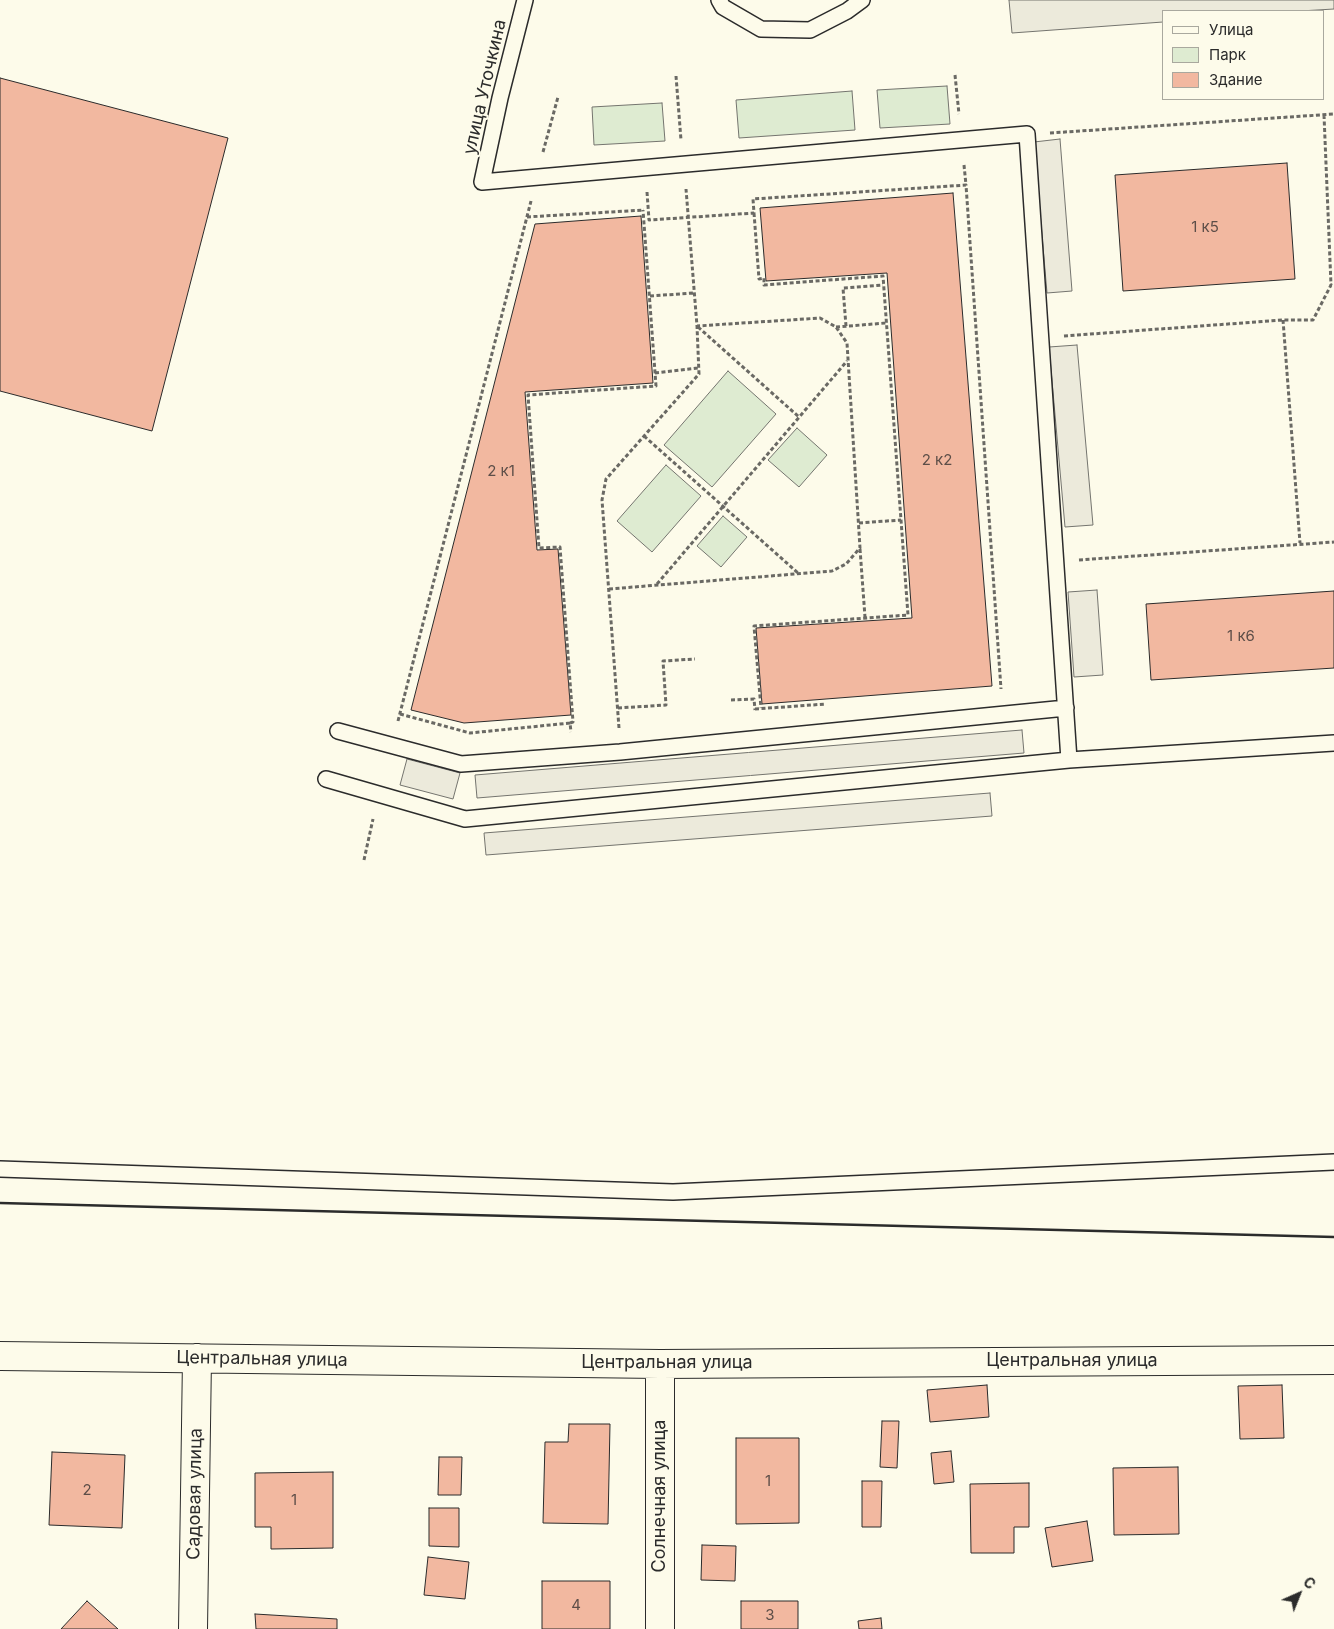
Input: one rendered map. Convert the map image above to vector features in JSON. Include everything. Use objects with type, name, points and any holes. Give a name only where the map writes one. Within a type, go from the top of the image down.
[{"type":"street","name":"Центральная улица","points":[[0,1356],[660,1364],[1334,1360]]},
{"type":"street","name":"Садовая улица","points":[[193,1629],[196,1358]]},
{"type":"street","name":"Солнечная улица","points":[[660,1364],[660,1629]]},
{"type":"lane","name":"улица Уточкина","points":[[525,0],[500,98],[482,182],[536,177]]},
{"type":"lane","points":[[719,0],[723,7],[761,29],[810,30],[847,11],[862,0]]},
{"type":"lane","points":[[536,177],[1027,134],[1069,760]]},
{"type":"lane","points":[[338,731],[461,764],[620,752],[1066,708]]},
{"type":"lane","points":[[326,779],[465,819],[1069,760],[1334,743]]},
{"type":"lane","points":[[0,1169],[673,1192],[1334,1162]]},
{"type":"path","points":[[620,752],[602,500],[606,479],[699,374],[689,217],[676,76]]},
{"type":"path","points":[[392,745],[558,97]]},
{"type":"path","points":[[1027,134],[1334,114]]},
{"type":"path","points":[[1041,338],[1283,320],[1313,320],[1332,285],[1324,115]]},
{"type":"path","points":[[645,168],[649,220],[754,213]]},
{"type":"path","points":[[760,708],[754,626],[908,615],[883,276],[764,285],[764,278],[759,279],[753,199],[966,185],[1001,692]]},
{"type":"path","points":[[527,217],[648,209]]},
{"type":"path","points":[[574,755],[570,723],[573,722],[560,547],[539,548],[528,395],[656,386],[643,210]]},
{"type":"path","points":[[846,326],[843,288],[883,285]]},
{"type":"path","points":[[650,296],[694,293]]},
{"type":"path","points":[[697,326],[820,318],[836,327],[847,343],[865,618]]},
{"type":"path","points":[[1283,320],[1300,544]]},
{"type":"path","points":[[836,327],[886,323]]},
{"type":"path","points":[[697,326],[799,417]]},
{"type":"path","points":[[656,585],[848,360]]},
{"type":"path","points":[[655,372],[698,368]]},
{"type":"path","points":[[644,436],[798,573]]},
{"type":"path","points":[[859,523],[901,520]]},
{"type":"path","points":[[1056,561],[1334,542]]},
{"type":"path","points":[[608,589],[832,571],[846,564],[860,548]]},
{"type":"path","points":[[617,708],[666,705],[663,662],[695,659]]},
{"type":"path","points":[[755,709],[828,704]]},
{"type":"path","points":[[400,714],[470,733],[570,723]]},
{"type":"path","points":[[364,860],[379,794]]},
{"type":"green space","points":[[947,86],[950,124],[880,128],[877,90]]},
{"type":"green space","points":[[852,91],[855,130],[739,138],[736,100]]},
{"type":"green space","points":[[662,103],[665,141],[594,145],[592,107]]},
{"type":"green space","points":[[728,371],[776,414],[712,487],[664,445]]},
{"type":"green space","points":[[797,428],[827,455],[799,487],[768,460]]},
{"type":"green space","points":[[666,465],[701,496],[652,552],[617,521]]},
{"type":"green space","points":[[723,516],[747,537],[721,567],[697,546]]},
{"type":"shaded area","points":[[1009,0],[1334,0],[1334,9],[1162,10],[1162,22],[1012,33]]},
{"type":"shaded area","points":[[1060,139],[1072,291],[1047,293],[1034,142]]},
{"type":"shaded area","points":[[1077,345],[1093,525],[1065,527],[1049,347]]},
{"type":"shaded area","points":[[1097,590],[1103,675],[1074,677],[1068,592]]},
{"type":"shaded area","points":[[1022,730],[1024,753],[477,798],[475,775]]},
{"type":"shaded area","points":[[407,759],[460,773],[453,799],[400,785]]},
{"type":"shaded area","points":[[990,793],[992,816],[486,855],[484,833]]},
{"type":"building","points":[[0,78],[228,138],[152,431],[0,391]]},
{"type":"building","points":[[1287,163],[1295,279],[1123,291],[1115,175]]},
{"type":"building","points":[[953,193],[992,686],[762,704],[756,628],[912,618],[887,273],[766,281],[760,208]]},
{"type":"building","points":[[641,216],[653,383],[525,392],[537,550],[558,549],[571,715],[464,723],[411,710],[535,224]]},
{"type":"building","points":[[1334,591],[1334,668],[1151,680],[1146,604]]},
{"type":"building","points":[[987,1385],[989,1417],[930,1422],[927,1390]]},
{"type":"building","points":[[1282,1385],[1284,1438],[1240,1439],[1238,1386]]},
{"type":"building","points":[[882,1421],[899,1421],[897,1468],[880,1467]]},
{"type":"building","points":[[569,1424],[610,1424],[608,1524],[543,1523],[545,1442],[568,1442]]},
{"type":"building","points":[[736,1438],[799,1438],[799,1523],[736,1524]]},
{"type":"building","points":[[951,1451],[954,1482],[934,1484],[931,1453]]},
{"type":"building","points":[[52,1452],[125,1455],[122,1528],[49,1525]]},
{"type":"building","points":[[439,1457],[462,1457],[461,1495],[438,1495]]},
{"type":"building","points":[[1178,1467],[1179,1534],[1114,1535],[1113,1468]]},
{"type":"building","points":[[333,1472],[333,1548],[271,1549],[271,1527],[255,1527],[255,1473]]},
{"type":"building","points":[[862,1481],[882,1481],[881,1527],[862,1527]]},
{"type":"building","points":[[1029,1483],[1029,1527],[1014,1527],[1014,1553],[971,1553],[970,1484]]},
{"type":"building","points":[[429,1508],[459,1508],[459,1547],[429,1546]]},
{"type":"building","points":[[1087,1521],[1093,1561],[1052,1567],[1045,1528]]},
{"type":"building","points":[[702,1545],[736,1546],[735,1581],[701,1580]]},
{"type":"building","points":[[428,1557],[469,1562],[465,1599],[424,1595]]},
{"type":"building","points":[[542,1581],[610,1581],[610,1629],[542,1629]]},
{"type":"building","points":[[87,1601],[118,1629],[61,1629]]},
{"type":"building","points":[[741,1601],[798,1601],[798,1629],[741,1629]]},
{"type":"building","points":[[255,1614],[337,1619],[337,1629],[256,1629]]},
{"type":"building","points":[[881,1618],[882,1629],[859,1629],[858,1621]]},
{"type":"wall","points":[[0,1203],[1334,1237]]}]
